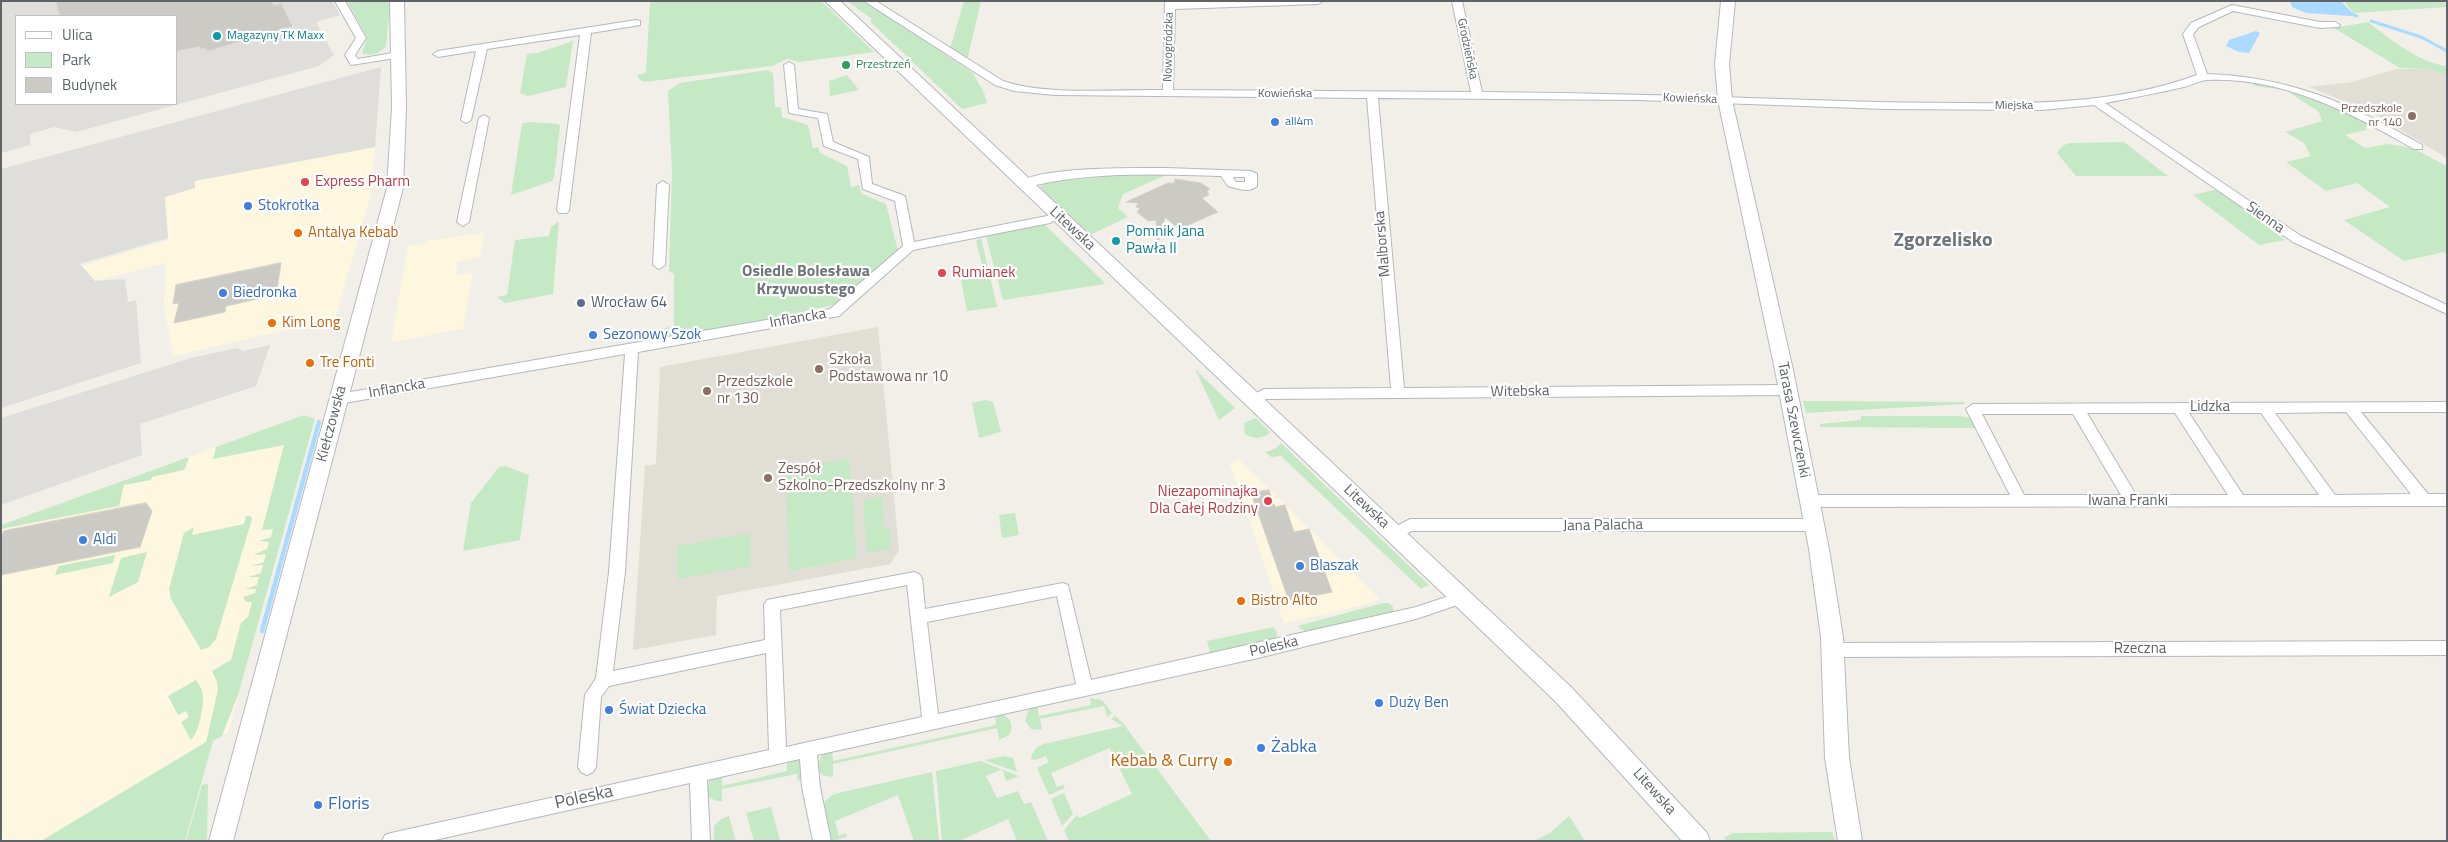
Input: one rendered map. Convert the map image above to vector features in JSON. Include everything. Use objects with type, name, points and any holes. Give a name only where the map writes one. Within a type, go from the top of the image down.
[{"type":"street","points":[[340,1],[361,38],[350,55],[355,63],[398,55]]},
{"type":"street","name":"Kiełczowska","points":[[221,841],[395,188],[399,108],[397,1]]},
{"type":"street","name":"Litewska","points":[[832,1],[1564,695],[1698,841]]},
{"type":"street","name":"Kowieńska","points":[[869,1],[993,80],[1010,87],[1056,92],[1372,94],[1725,100]]},
{"type":"street","points":[[1170,4],[1318,1]]},
{"type":"street","name":"Grodzieńska","points":[[1457,1],[1477,96]]},
{"type":"street","name":"Tarasa Szewczenki","points":[[1728,1],[1722,64],[1725,100],[1788,390],[1814,525],[1833,650],[1837,758],[1850,841]]},
{"type":"street","name":"Nowogródzka","points":[[1168,93],[1170,4]]},
{"type":"street","points":[[2335,25],[2320,25],[2233,5],[2195,26],[2188,34],[2203,77],[2264,82],[2311,94],[2350,109],[2418,147]]},
{"type":"street","points":[[438,54],[636,23]]},
{"type":"street","points":[[563,210],[586,31]]},
{"type":"street","points":[[466,120],[482,47]]},
{"type":"street","points":[[789,65],[793,111],[823,116],[828,144],[863,157],[867,186],[901,199],[909,247]]},
{"type":"street","name":"Miejska","points":[[1725,100],[1886,106],[2042,107],[2096,102],[2183,84],[2203,77]]},
{"type":"street","name":"Malborska","points":[[1372,94],[1398,393]]},
{"type":"street","name":"Sienna","points":[[2096,102],[2297,239],[2447,310]]},
{"type":"street","points":[[462,222],[484,118]]},
{"type":"street","points":[[1024,184],[1037,178],[1114,172],[1228,173]]},
{"type":"street","points":[[659,266],[663,185]]},
{"type":"street","name":"Inflancka","points":[[339,399],[834,312],[909,247],[1057,215]]},
{"type":"street","name":"Poleska","points":[[587,767],[593,695],[604,680],[617,572],[632,348]]},
{"type":"street","name":"Witebska","points":[[1254,400],[1264,394],[1788,390]]},
{"type":"street","points":[[2178,407],[2239,500]]},
{"type":"street","points":[[2264,407],[2331,500]]},
{"type":"street","points":[[2349,407],[2424,500]]},
{"type":"street","points":[[2442,407],[2447,419]]},
{"type":"street","name":"Lidzka","points":[[2020,501],[1973,408],[2442,407]]},
{"type":"street","points":[[2077,408],[2132,501]]},
{"type":"street","name":"Iwana Franki","points":[[1808,501],[2447,500]]},
{"type":"street","name":"Jana Palacha","points":[[1394,534],[1410,525],[1814,525]]},
{"type":"street","points":[[778,755],[772,605],[914,578],[931,722]]},
{"type":"street","points":[[919,617],[1063,588],[1084,688]]},
{"type":"street","name":"Poleska","points":[[391,841],[808,748],[1258,651],[1416,613],[1461,598]]},
{"type":"street","points":[[604,680],[773,645]]},
{"type":"street","name":"Rzeczna","points":[[1833,650],[2447,648]]},
{"type":"street","points":[[808,748],[810,787],[822,841]]},
{"type":"street","points":[[698,773],[701,841]]},
{"type":"shaded area","points":[[1,1],[332,1],[340,15],[316,22],[334,55],[319,66],[178,104],[178,15],[15,15],[15,105],[175,105],[76,132],[54,127],[30,134],[30,145],[1,153]]},
{"type":"shaded area","points":[[381,67],[375,147],[195,181],[195,188],[165,197],[168,238],[80,264],[95,281],[125,279],[128,302],[136,300],[141,363],[1,408],[1,169]]},
{"type":"shaded area","name":"Przedszkole nr 140","points":[[2396,69],[2431,69],[2447,76],[2447,158],[2371,112],[2309,87],[2352,82]]},
{"type":"shaded area","points":[[375,147],[372,191],[334,322],[286,330],[173,356],[164,306],[166,263],[95,281],[82,266],[168,240],[165,197],[195,188],[195,181]]},
{"type":"shaded area","points":[[484,233],[480,257],[457,262],[456,276],[473,273],[463,329],[391,342],[408,246],[425,244],[426,241]]},
{"type":"shaded area","name":"Zespół Szkolno-Przedszkolny nr 3","points":[[878,327],[899,550],[890,564],[717,596],[716,635],[633,650],[645,466],[656,464],[660,367]]},
{"type":"shaded area","points":[[270,345],[256,386],[140,424],[142,455],[1,505],[1,418],[191,358],[236,348],[243,351]]},
{"type":"shaded area","points":[[304,415],[315,419],[228,732],[44,841],[1,841],[1,525]]},
{"type":"shaded area","points":[[1238,459],[1380,599],[1360,606],[1284,623],[1230,464]]},
{"type":"green space","points":[[347,1],[388,1],[390,6],[386,46],[381,51],[375,54],[362,53],[367,37]]},
{"type":"green space","points":[[650,1],[821,1],[874,52],[800,62],[787,59],[772,66],[645,82],[640,80],[637,75],[646,73]]},
{"type":"green space","points":[[847,1],[865,1],[973,73],[984,93],[987,103],[962,109],[870,21],[872,19]]},
{"type":"green space","points":[[964,1],[981,1],[967,61],[950,49]]},
{"type":"green space","points":[[2344,1],[2444,1],[2447,7],[2353,13]]},
{"type":"green space","points":[[2368,22],[2395,43],[2416,55],[2436,64],[2447,66],[2447,76],[2431,69],[2400,68],[2334,28]]},
{"type":"green space","points":[[573,41],[566,87],[528,96],[520,93],[527,54],[537,53]]},
{"type":"green space","points":[[767,70],[773,73],[775,107],[781,107],[782,117],[808,125],[813,148],[818,147],[820,153],[847,166],[851,187],[859,185],[862,194],[886,204],[898,251],[833,305],[768,320],[665,338],[662,329],[674,326],[674,274],[669,271],[672,172],[668,91],[680,83]]},
{"type":"green space","points":[[847,75],[859,90],[830,96],[829,81]]},
{"type":"green space","points":[[2252,82],[2281,88],[2311,96],[2354,114],[2367,122],[2366,130],[2345,135],[2365,148],[2388,144],[2412,148],[2447,166],[2447,256],[2444,252],[2404,261],[2344,220],[2390,207],[2357,183],[2326,191],[2286,162],[2311,156],[2304,143],[2285,132],[2322,121],[2319,112],[2286,90],[2254,86]]},
{"type":"green space","points":[[528,122],[559,124],[554,177],[552,181],[511,195],[522,124]]},
{"type":"green space","points":[[2124,142],[2168,176],[2076,176],[2057,153],[2062,146],[2069,143]]},
{"type":"green space","points":[[1112,175],[1166,175],[1123,194],[1118,208],[1128,217],[1090,235],[1040,187],[1046,181]]},
{"type":"green space","points":[[2218,189],[2285,240],[2259,245],[2193,195]]},
{"type":"green space","points":[[559,221],[553,294],[505,303],[497,297],[507,295],[515,240],[549,236],[551,227]]},
{"type":"green space","points":[[1044,224],[1105,284],[1003,300],[986,236]]},
{"type":"green space","points":[[981,238],[997,307],[967,311],[961,280],[985,276],[976,241]]},
{"type":"green space","points":[[1195,369],[1235,408],[1219,420]]},
{"type":"green space","points":[[986,400],[993,402],[1001,432],[979,438],[972,403]]},
{"type":"green space","points":[[1803,401],[1964,402],[1965,404],[1806,413]]},
{"type":"green space","points":[[304,415],[315,419],[239,692],[222,736],[213,741],[185,841],[41,841],[206,742],[218,690],[212,671],[231,660],[241,623],[248,617],[252,602],[246,602],[243,597],[255,593],[256,589],[245,589],[257,585],[259,577],[248,577],[261,573],[263,565],[251,566],[264,562],[266,554],[255,554],[267,549],[269,542],[259,541],[271,537],[273,529],[262,530],[284,445],[213,459],[216,447]]},
{"type":"green space","points":[[1861,416],[1960,416],[1973,419],[1977,428],[1820,427],[1820,424],[1861,420]]},
{"type":"green space","points":[[1256,418],[1270,432],[1267,435],[1255,438],[1245,434],[1244,423]]},
{"type":"green space","points":[[1281,443],[1429,585],[1421,589],[1281,456],[1271,457],[1265,452],[1275,449]]},
{"type":"green space","points":[[189,458],[184,470],[152,477],[151,480],[124,485],[119,506],[1,529],[1,525]]},
{"type":"green space","points":[[849,459],[857,558],[789,571],[786,470]]},
{"type":"green space","points":[[505,466],[529,475],[520,540],[463,551],[471,503],[499,467]]},
{"type":"green space","points":[[882,496],[884,528],[889,528],[891,549],[867,553],[863,500]]},
{"type":"green space","points":[[1015,513],[1019,535],[1002,538],[999,515]]},
{"type":"green space","points":[[246,516],[250,516],[252,519],[216,639],[209,647],[201,650],[171,599],[169,589],[184,533],[194,527],[192,535],[244,524]]},
{"type":"green space","points":[[750,533],[751,566],[677,579],[678,546]]},
{"type":"green space","points":[[147,552],[138,582],[109,597],[121,558]]},
{"type":"green space","points":[[115,555],[113,563],[55,575],[58,566]]},
{"type":"green space","points":[[1389,603],[1393,607],[1393,612],[1307,633],[1298,626]]},
{"type":"green space","points":[[1274,627],[1277,634],[1275,640],[1210,654],[1207,641]]},
{"type":"green space","points":[[196,680],[203,693],[203,706],[199,725],[191,740],[181,722],[189,717],[186,711],[178,715],[168,696]]},
{"type":"green space","points":[[1090,698],[1102,700],[1112,713],[1107,717],[1104,706],[1040,719],[1042,730],[1031,729],[1025,721],[1028,711],[1037,705],[1039,716],[1091,705]]},
{"type":"green space","points":[[1001,714],[1011,722],[1011,728],[1009,735],[999,740],[997,728],[833,764],[833,777],[822,775],[817,767],[821,756],[832,750],[833,761],[996,725],[995,715]]},
{"type":"green space","points":[[1115,716],[1122,722],[1211,841],[1069,841],[1064,830],[1077,815],[1079,818],[1132,794],[1110,748],[1051,773],[1057,787],[1063,785],[1065,788],[1049,795],[1037,768],[1049,762],[1046,756],[1035,760],[1031,759],[1032,754],[1044,744],[1123,726],[1111,719]]},
{"type":"green space","points":[[1004,756],[1013,758],[1017,772],[984,760]]},
{"type":"green space","points":[[787,759],[799,761],[803,765],[802,777],[798,782],[797,774],[722,789],[722,801],[716,801],[707,796],[707,785],[711,780],[722,774],[722,786],[787,771]]},
{"type":"green space","points":[[980,761],[1001,769],[986,776],[997,798],[1018,791],[1024,804],[1031,802],[1048,841],[1017,841],[1008,819],[959,841],[942,841],[936,771]]},
{"type":"green space","points":[[1002,770],[1019,776],[1006,781]]},
{"type":"green space","points":[[932,772],[939,841],[914,841],[898,795],[835,821],[839,836],[846,833],[847,837],[832,841],[823,808],[825,801],[834,794]]},
{"type":"green space","points":[[208,784],[207,841],[186,841],[202,785]]},
{"type":"green space","points":[[1064,793],[1073,814],[1062,826],[1051,799]]},
{"type":"green space","points":[[771,807],[780,840],[754,841],[746,813]]},
{"type":"green space","points":[[729,816],[736,841],[714,841],[714,826],[721,819]]},
{"type":"green space","points":[[1569,816],[1585,841],[1534,841],[1550,833]]},
{"type":"green space","points":[[1832,832],[1835,841],[1727,841],[1724,838],[1733,833]]},
{"type":"water","points":[[2290,1],[2341,1],[2353,14],[2350,16],[2306,13],[2292,7]]},
{"type":"water","points":[[2256,31],[2260,33],[2249,53],[2239,52],[2226,46],[2229,40]]},
{"type":"building","name":"Magazyny TK Maxx","points":[[56,1],[271,1],[274,6],[281,4],[292,26],[207,51],[205,47],[201,49],[200,46],[178,51],[178,15],[61,15]]},
{"type":"building","points":[[1175,179],[1201,183],[1210,189],[1207,191],[1209,195],[1202,198],[1218,212],[1179,229],[1165,217],[1159,240],[1157,240],[1156,220],[1148,221],[1137,212],[1140,208],[1136,207],[1138,203],[1126,202],[1168,183],[1174,183]]},
{"type":"building","name":"Biedronka","points":[[281,263],[277,289],[272,290],[271,296],[226,306],[225,312],[174,323],[179,303],[173,304],[176,285]]},
{"type":"building","name":"Blaszak","points":[[1269,490],[1275,507],[1285,505],[1294,532],[1309,529],[1332,592],[1289,601],[1251,493]]},
{"type":"building","name":"Aldi","points":[[146,503],[152,511],[140,547],[1,575],[1,537],[4,531]]},
{"type":"waterway","points":[[2348,13],[2357,16]]},
{"type":"waterway","points":[[2371,21],[2421,37],[2447,51]]},
{"type":"waterway","points":[[262,631],[319,422]]},
{"type":"place","name":"Magazyny TK Maxx","points":[[217,36]]},
{"type":"place","name":"Przestrzeń","points":[[846,65]]},
{"type":"place","name":"Przedszkole nr 140","points":[[2412,116]]},
{"type":"place","name":"all4m","points":[[1275,122]]},
{"type":"place","name":"Express Pharm","points":[[305,182]]},
{"type":"place","name":"Stokrotka","points":[[248,206]]},
{"type":"place","name":"Antalya Kebab","points":[[298,233]]},
{"type":"place","name":"Pomnik Jana Pawła II","points":[[1116,241]]},
{"type":"place","name":"Rumianek","points":[[942,273]]},
{"type":"place","name":"Biedronka","points":[[223,293]]},
{"type":"place","name":"Wrocław 64","points":[[581,303]]},
{"type":"place","name":"Kim Long","points":[[272,323]]},
{"type":"place","name":"Sezonowy Szok","points":[[593,335]]},
{"type":"place","name":"Tre Fonti","points":[[310,363]]},
{"type":"place","name":"Szkoła Podstawowa nr 10","points":[[819,369]]},
{"type":"place","name":"Przedszkole nr 130","points":[[707,391]]},
{"type":"place","name":"Zespół Szkolno-Przedszkolny nr 3","points":[[768,478]]},
{"type":"place","name":"Niezapominajka Dla Całej Rodziny","points":[[1268,501]]},
{"type":"place","name":"Aldi","points":[[83,540]]},
{"type":"place","name":"Blaszak","points":[[1300,566]]},
{"type":"place","name":"Bistro Alto","points":[[1241,601]]},
{"type":"place","name":"Duży Ben","points":[[1379,703]]},
{"type":"place","name":"Świat Dziecka","points":[[609,710]]},
{"type":"place","name":"Żabka","points":[[1261,748]]},
{"type":"place","name":"Kebab & Curry","points":[[1228,762]]},
{"type":"place","name":"Floris","points":[[318,805]]},
{"type":"district","name":"Zgorzelisko","points":[[1943,241]]},
{"type":"district","name":"Osiedle Bolesława Krzywoustego","points":[[806,281]]}]
